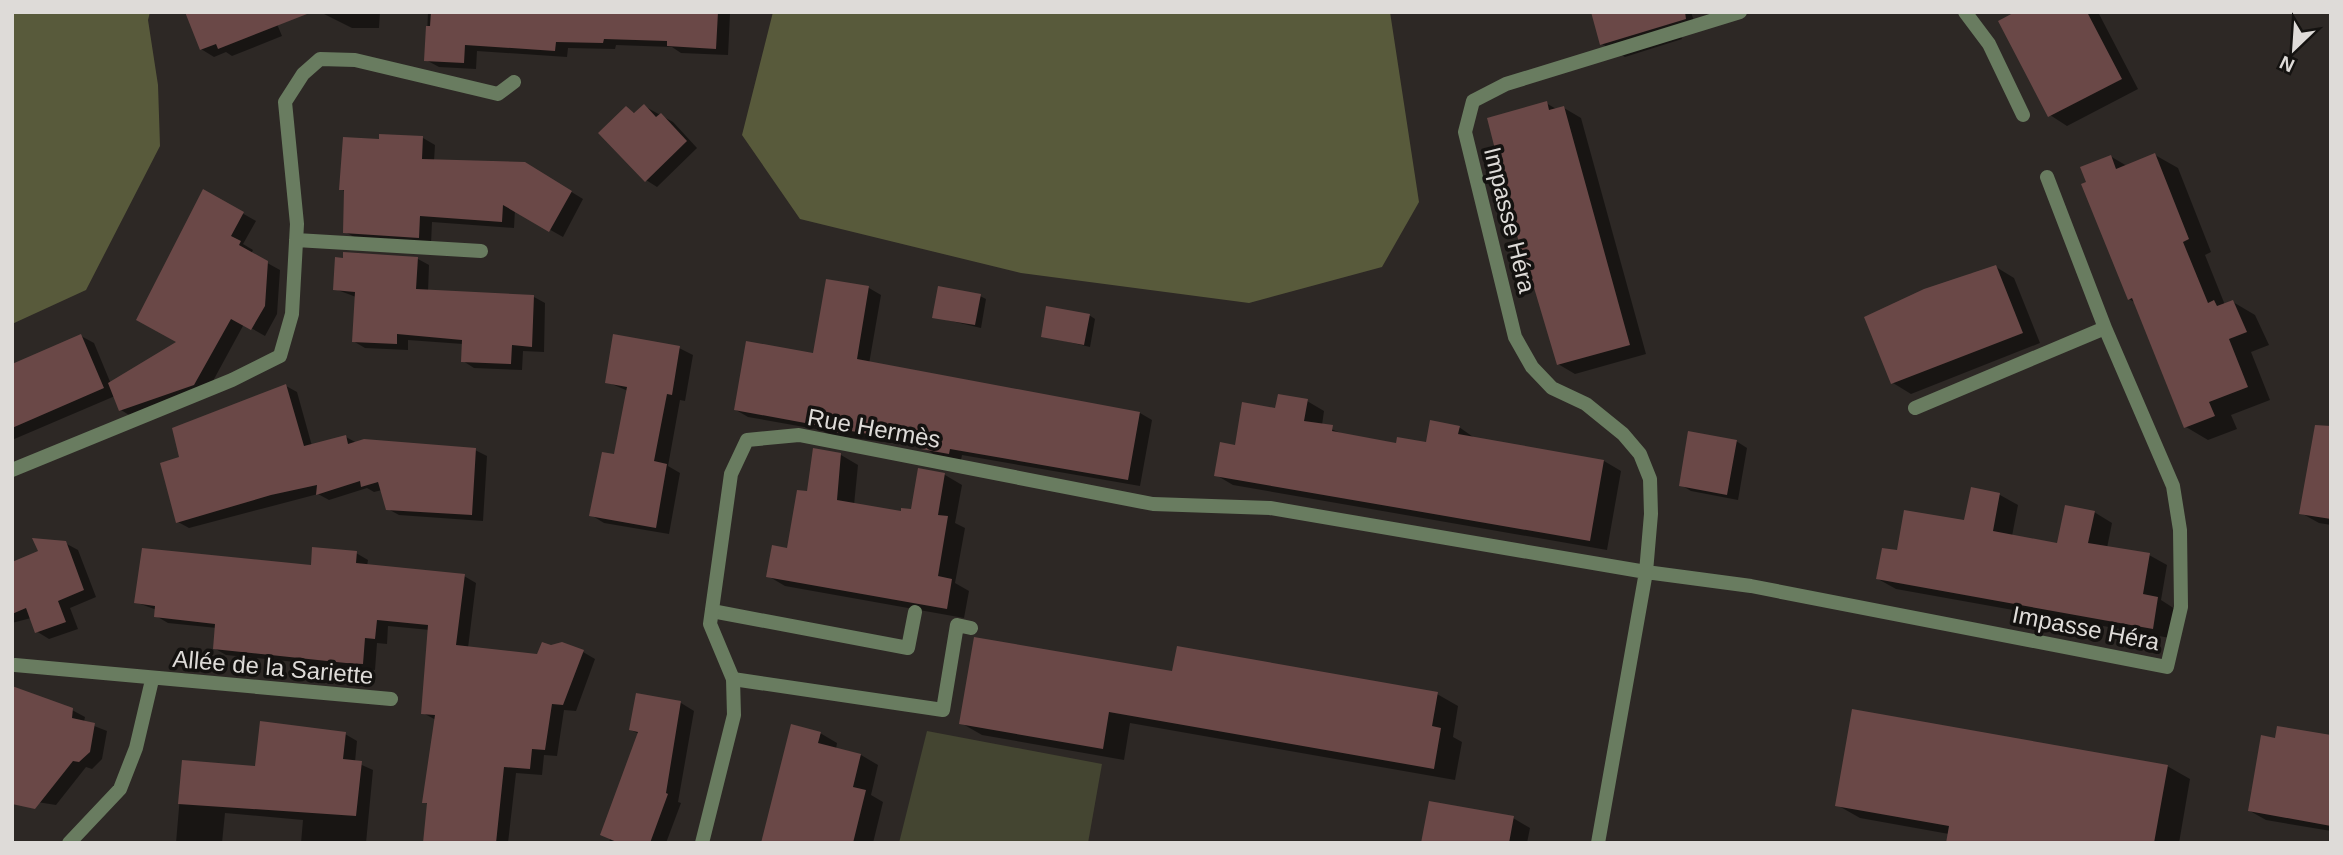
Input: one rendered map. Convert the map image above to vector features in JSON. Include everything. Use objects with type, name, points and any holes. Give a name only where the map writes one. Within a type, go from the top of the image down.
[{"type":"street","name":"Impasse Héra","points":[[1598,843],[1646,572],[1651,514],[1650,479],[1640,454],[1623,434],[1586,404],[1552,388],[1532,367],[1515,337],[1465,132],[1473,102],[1506,84],[1740,12]]},
{"type":"street","points":[[1965,12],[1989,44],[2023,115]]},
{"type":"street","points":[[12,470],[232,380],[280,356],[292,314],[296,240],[285,102],[303,74],[320,59],[355,60],[498,94],[514,82]]},
{"type":"street","points":[[1915,408],[2105,328],[2047,177]]},
{"type":"street","points":[[296,240],[481,251]]},
{"type":"street","name":"Impasse Héra","points":[[1646,572],[1751,586],[2167,667],[2181,607],[2180,530],[2173,486],[2105,328]]},
{"type":"street","name":"Rue Hermès","points":[[702,843],[734,715],[733,679],[710,624],[731,474],[747,440],[799,435],[1153,504],[1269,508],[1646,572]]},
{"type":"street","points":[[712,611],[908,648],[915,612]]},
{"type":"street","points":[[733,679],[943,710],[957,625],[971,628]]},
{"type":"street","name":"Allée de la Sariette","points":[[15,666],[391,699]]},
{"type":"street","name":"Allée de la Sariette","points":[[69,843],[120,789],[136,748],[152,680]]},
{"type":"green space","points":[[12,12],[150,12],[148,20],[158,85],[160,146],[86,290],[12,324]]},
{"type":"green space","points":[[773,12],[1390,12],[1419,202],[1382,267],[1249,303],[1021,273],[800,219],[742,135]]},
{"type":"green space","points":[[927,731],[1102,764],[1088,843],[899,843]]},
{"type":"building","points":[[185,12],[307,14],[218,49],[216,44],[200,50]]},
{"type":"building","points":[[431,12],[718,12],[716,49],[667,46],[667,41],[604,39],[603,43],[556,42],[555,51],[465,45],[464,63],[424,61],[426,26],[430,26]]},
{"type":"building","points":[[1591,12],[1685,12],[1686,19],[1600,45]]},
{"type":"building","points":[[2015,12],[2087,12],[2122,79],[2048,117],[1998,21]]},
{"type":"building","points":[[1547,101],[1549,110],[1564,106],[1630,345],[1557,365],[1532,281],[1529,282],[1487,118]]},
{"type":"building","points":[[644,104],[656,117],[661,113],[687,141],[645,182],[598,133],[626,106],[634,113]]},
{"type":"building","points":[[379,134],[423,136],[422,159],[525,162],[572,191],[549,232],[503,205],[502,222],[420,216],[419,238],[343,233],[344,190],[339,190],[343,137],[379,139]]},
{"type":"building","points":[[2155,153],[2189,239],[2183,242],[2208,303],[2214,300],[2217,306],[2233,300],[2247,332],[2229,339],[2248,387],[2209,402],[2215,416],[2184,428],[2132,298],[2128,300],[2081,184],[2086,182],[2080,167],[2111,155],[2116,169]]},
{"type":"building","points":[[203,189],[244,212],[231,236],[241,241],[239,245],[268,261],[265,306],[251,330],[231,319],[194,385],[119,411],[108,383],[176,342],[136,320]]},
{"type":"building","points":[[343,252],[418,257],[416,289],[534,295],[532,347],[512,345],[511,364],[461,362],[462,340],[397,334],[397,344],[352,342],[355,292],[333,290],[335,257],[343,258]]},
{"type":"building","points":[[1996,265],[2023,333],[1891,384],[1864,317],[1924,289]]},
{"type":"building","points":[[826,279],[869,286],[857,359],[1140,412],[1128,480],[950,449],[949,454],[921,449],[922,443],[845,430],[844,434],[816,428],[816,425],[734,410],[746,341],[813,353]]},
{"type":"building","points":[[938,286],[981,294],[975,325],[932,318]]},
{"type":"building","points":[[1046,306],[1090,314],[1084,345],[1041,337]]},
{"type":"building","points":[[81,334],[104,388],[12,428],[12,364]]},
{"type":"building","points":[[613,334],[680,346],[672,395],[667,394],[654,461],[667,464],[656,528],[589,516],[602,452],[614,454],[627,387],[605,383]]},
{"type":"building","points":[[286,384],[304,446],[346,435],[348,444],[364,439],[476,448],[472,515],[386,510],[378,482],[361,487],[360,481],[316,495],[317,485],[271,495],[176,523],[160,463],[179,457],[172,428]]},
{"type":"building","points":[[1278,394],[1308,399],[1304,421],[1333,425],[1332,431],[1396,443],[1397,437],[1426,442],[1430,420],[1460,426],[1458,434],[1604,460],[1590,541],[1214,476],[1220,442],[1235,445],[1242,402],[1275,408]]},
{"type":"building","points":[[2315,425],[2331,426],[2331,519],[2299,514]]},
{"type":"building","points":[[1688,431],[1737,440],[1727,495],[1679,486]]},
{"type":"building","points":[[813,448],[841,453],[837,500],[901,511],[901,508],[911,509],[918,468],[945,473],[938,515],[948,516],[938,576],[952,579],[947,609],[766,577],[772,545],[787,548],[797,490],[807,491]]},
{"type":"building","points":[[1971,487],[2000,493],[1993,531],[2057,543],[2065,505],[2095,511],[2088,543],[2150,553],[2143,594],[2158,597],[2153,629],[1876,579],[1882,548],[1897,550],[1904,510],[1964,520]]},
{"type":"building","points":[[32,538],[66,541],[84,590],[58,601],[66,622],[35,633],[26,608],[12,614],[12,562],[38,551]]},
{"type":"building","points":[[312,547],[357,551],[356,563],[465,574],[456,645],[537,654],[542,642],[551,645],[562,642],[584,650],[563,705],[552,704],[545,750],[532,749],[530,769],[504,767],[496,843],[423,843],[427,803],[422,803],[435,715],[421,714],[428,625],[377,620],[375,639],[365,638],[363,664],[346,663],[213,649],[215,624],[154,617],[155,606],[134,603],[142,548],[311,565]]},
{"type":"building","points":[[974,637],[1172,671],[1177,646],[1438,692],[1432,726],[1441,728],[1434,769],[1109,712],[1103,749],[959,724]]},
{"type":"building","points":[[12,686],[73,708],[72,718],[95,723],[90,752],[79,762],[73,761],[35,809],[12,804]]},
{"type":"building","points":[[636,693],[681,701],[666,793],[668,794],[650,843],[619,843],[600,835],[638,732],[629,730]]},
{"type":"building","points":[[1852,709],[2168,765],[2154,843],[1946,843],[1949,826],[1835,806]]},
{"type":"building","points":[[260,721],[346,732],[343,759],[362,761],[356,816],[178,804],[182,760],[255,766]]},
{"type":"building","points":[[791,724],[821,732],[818,743],[861,754],[853,787],[866,790],[853,843],[761,843]]},
{"type":"building","points":[[2277,726],[2331,735],[2331,826],[2248,811],[2261,735],[2275,738]]},
{"type":"building","points":[[1429,801],[1514,816],[1509,843],[1421,843]]}]
